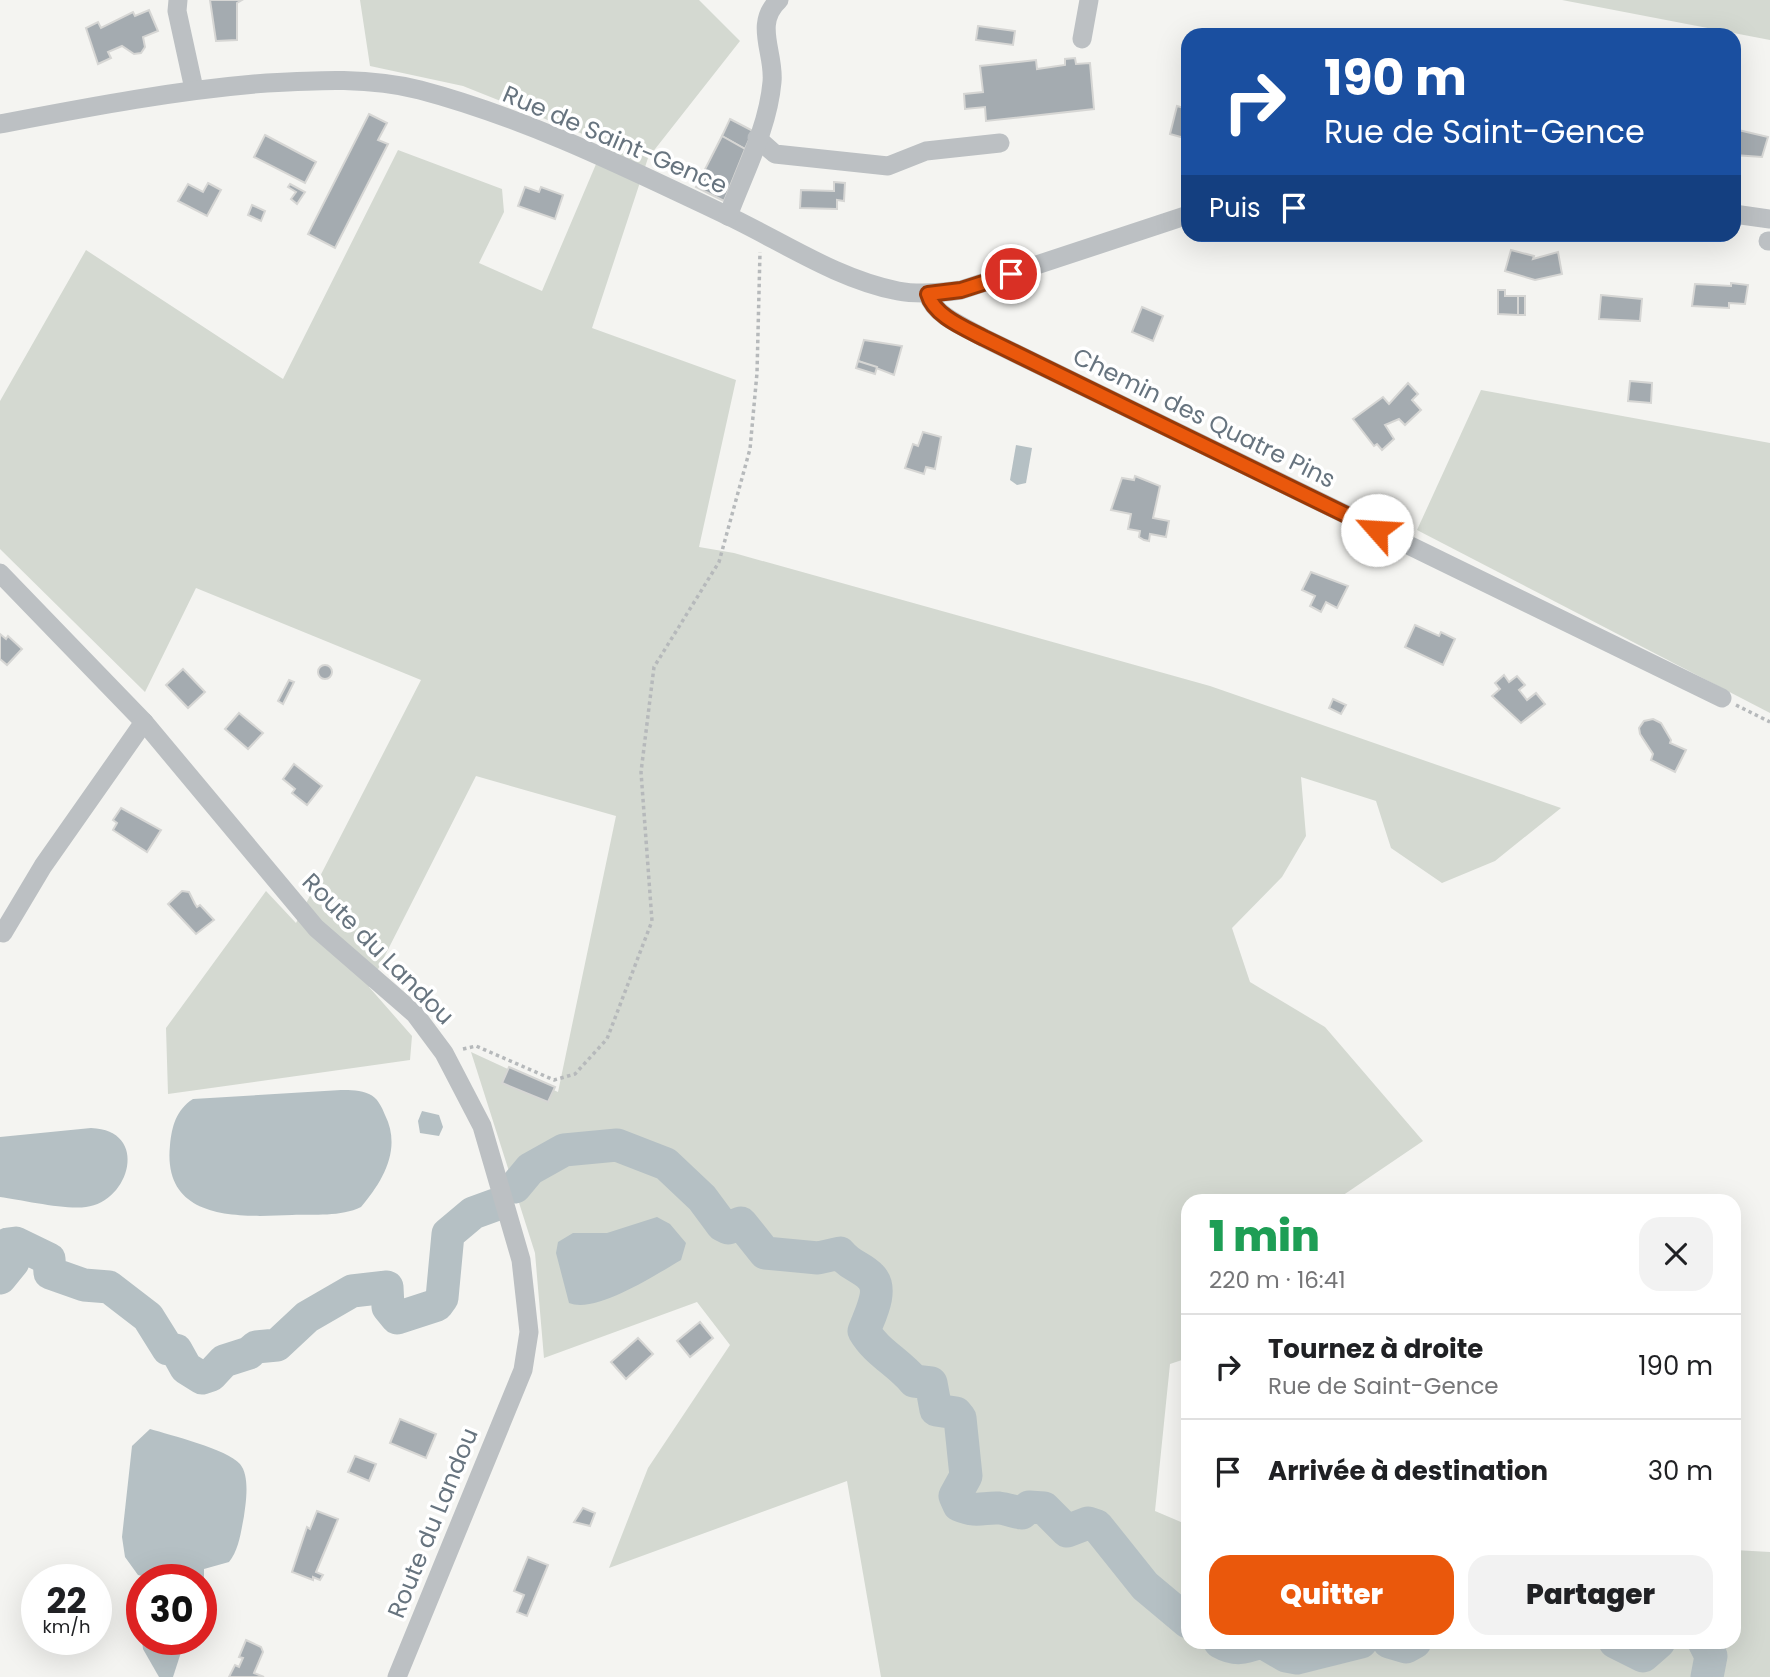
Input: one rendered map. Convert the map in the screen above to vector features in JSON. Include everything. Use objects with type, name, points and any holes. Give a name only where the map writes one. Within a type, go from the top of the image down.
[{"type":"street","points":[[178,0],[177,11],[194,89]]},
{"type":"street","points":[[728,215],[768,111],[772,78],[764,34],[774,5],[779,0]]},
{"type":"street","points":[[1082,38],[1089,0]]},
{"type":"street","name":"Rue de Saint-Gence","points":[[0,124],[194,89],[310,80],[375,82],[418,90],[542,130],[863,280],[898,291],[928,294],[961,290],[1181,217]]},
{"type":"street","points":[[757,138],[775,154],[888,166],[926,151],[1000,143]]},
{"type":"street","points":[[1741,216],[1770,219]]},
{"type":"street","name":"Chemin des Quatre Pins","points":[[928,294],[930,301],[946,317],[984,338],[1722,698]]},
{"type":"street","name":"Route du Landou","points":[[0,573],[144,722],[316,928],[415,1014],[444,1053],[482,1126],[509,1210],[521,1260],[529,1332],[523,1370],[397,1677]]},
{"type":"street","points":[[3,933],[43,866],[144,722]]},
{"type":"path","points":[[444,1053],[476,1046],[554,1080],[575,1074],[607,1040],[652,921],[641,772],[654,667],[719,562],[750,449],[757,373],[760,233]]},
{"type":"path","points":[[1722,698],[1770,722]]},
{"type":"shaded area","points":[[360,0],[699,0],[740,41],[648,158],[592,328],[736,380],[699,547],[734,553],[1210,686],[1561,808],[1495,861],[1442,883],[1391,848],[1376,801],[1301,777],[1306,836],[1282,877],[1232,928],[1250,982],[1325,1027],[1423,1141],[1345,1194],[1181,1194],[1181,1360],[1170,1364],[1155,1511],[1181,1522],[1181,1649],[1741,1649],[1741,1550],[1770,1552],[1770,1677],[881,1677],[847,1481],[609,1568],[648,1468],[730,1345],[697,1302],[544,1358],[535,1253],[471,1052],[558,1092],[616,816],[476,776],[369,987],[412,1036],[410,1060],[168,1094],[166,1028],[266,891],[296,923],[421,680],[196,588],[145,692],[0,549],[0,401],[86,250],[283,379],[398,150],[502,189],[504,212],[479,263],[542,291],[605,143],[463,86],[370,66]]},
{"type":"shaded area","points":[[1562,0],[1770,0],[1770,40],[1741,34],[1741,28],[1708,28]]},
{"type":"shaded area","points":[[1481,390],[1770,443],[1770,713],[1417,530]]},
{"type":"shaded area","points":[[1016,445],[1032,448],[1026,483],[1017,485],[1010,480]]},
{"type":"shaded area","points":[[341,1090],[363,1092],[374,1097],[390,1128],[392,1140],[388,1164],[361,1207],[327,1214],[228,1214],[208,1210],[191,1202],[178,1189],[171,1170],[171,1138],[179,1113],[193,1099]]},
{"type":"shaded area","points":[[422,1111],[439,1115],[443,1127],[439,1136],[420,1133],[418,1121]]},
{"type":"shaded area","points":[[91,1128],[110,1132],[121,1140],[127,1153],[127,1166],[114,1193],[101,1202],[86,1207],[67,1207],[0,1197],[0,1137]]},
{"type":"shaded area","points":[[657,1217],[670,1224],[686,1243],[681,1260],[609,1298],[580,1305],[569,1303],[556,1253],[558,1242],[573,1233],[607,1233]]},
{"type":"shaded area","points":[[150,1429],[198,1443],[233,1458],[240,1464],[246,1482],[244,1516],[241,1534],[229,1562],[217,1565],[130,1564],[125,1557],[122,1537],[132,1446]]},
{"type":"shaded area","points":[[146,1655],[180,1655],[173,1677],[159,1677]]},
{"type":"building","points":[[210,0],[242,0],[237,3],[237,40],[216,41]]},
{"type":"building","points":[[149,10],[158,31],[143,37],[145,47],[141,53],[134,54],[122,46],[108,52],[111,58],[98,64],[86,28],[98,22],[101,28],[133,12],[135,16]]},
{"type":"building","points":[[978,26],[1015,31],[1013,45],[976,40]]},
{"type":"building","points":[[1075,58],[1076,64],[1090,63],[1094,109],[986,121],[985,107],[965,109],[964,94],[983,92],[980,66],[1036,60],[1037,69],[1065,65],[1065,59]]},
{"type":"building","points":[[1177,106],[1181,107],[1181,137],[1170,134]]},
{"type":"building","points":[[369,114],[387,123],[378,140],[388,144],[335,248],[308,234]]},
{"type":"building","points":[[730,119],[753,131],[745,149],[722,136]]},
{"type":"building","points":[[1741,131],[1768,137],[1762,157],[1741,156]]},
{"type":"building","points":[[265,135],[316,162],[305,183],[254,157]]},
{"type":"building","points":[[722,136],[745,149],[724,201],[696,187]]},
{"type":"building","points":[[834,182],[845,183],[844,201],[837,200],[837,209],[800,208],[801,190],[834,191]]},
{"type":"building","points":[[208,183],[221,190],[207,216],[178,201],[188,184],[203,192]]},
{"type":"building","points":[[290,184],[305,192],[297,204],[291,199],[296,192],[288,187]]},
{"type":"building","points":[[525,187],[539,192],[541,187],[563,195],[555,219],[518,206]]},
{"type":"building","points":[[252,205],[265,211],[261,221],[248,215]]},
{"type":"building","points":[[1511,250],[1534,256],[1533,259],[1558,252],[1562,274],[1535,280],[1505,271]]},
{"type":"building","points":[[1731,283],[1748,285],[1745,304],[1729,303],[1729,308],[1692,306],[1695,284],[1731,286]]},
{"type":"building","points":[[1498,290],[1505,290],[1505,296],[1518,296],[1518,315],[1498,314]]},
{"type":"building","points":[[1601,295],[1642,299],[1640,321],[1599,319]]},
{"type":"building","points":[[1518,296],[1525,296],[1525,315],[1518,315]]},
{"type":"building","points":[[1142,307],[1163,316],[1153,341],[1132,332]]},
{"type":"building","points":[[864,340],[902,346],[894,375],[858,361]]},
{"type":"building","points":[[858,361],[877,367],[875,374],[856,368]]},
{"type":"building","points":[[1630,381],[1652,383],[1651,403],[1628,401]]},
{"type":"building","points":[[1408,383],[1418,394],[1412,400],[1421,410],[1405,425],[1399,419],[1385,425],[1394,439],[1382,450],[1377,444],[1374,446],[1353,419],[1383,397],[1389,404]]},
{"type":"building","points":[[923,432],[941,437],[935,469],[926,467],[924,474],[905,468],[913,444],[918,446]]},
{"type":"building","points":[[1135,476],[1160,486],[1153,518],[1169,521],[1166,537],[1150,534],[1149,541],[1144,540],[1139,537],[1140,531],[1128,529],[1131,514],[1111,510],[1122,478],[1134,480]]},
{"type":"building","points":[[1311,572],[1348,586],[1337,608],[1326,602],[1321,612],[1310,606],[1315,596],[1302,590]]},
{"type":"building","points":[[1415,625],[1439,636],[1441,632],[1455,639],[1443,665],[1405,647]]},
{"type":"building","points":[[0,634],[6,639],[8,636],[22,649],[7,665],[0,659]]},
{"type":"building","points":[[322,665],[328,665],[332,672],[328,679],[322,679],[318,675],[318,669]]},
{"type":"building","points":[[183,669],[205,692],[188,708],[166,685]]},
{"type":"building","points":[[1504,675],[1509,682],[1517,676],[1525,685],[1519,690],[1527,700],[1536,693],[1545,704],[1521,723],[1492,696],[1500,689],[1495,683]]},
{"type":"building","points":[[289,680],[294,682],[283,704],[278,701]]},
{"type":"building","points":[[1333,699],[1346,705],[1341,714],[1329,708]]},
{"type":"building","points":[[239,713],[263,733],[248,749],[225,729]]},
{"type":"building","points":[[1653,719],[1661,723],[1671,740],[1670,743],[1686,750],[1675,772],[1651,760],[1653,754],[1640,734],[1639,728],[1644,721]]},
{"type":"building","points":[[294,764],[322,786],[307,805],[292,793],[295,789],[283,779]]},
{"type":"building","points":[[121,808],[161,830],[147,852],[113,830],[117,823],[113,820]]},
{"type":"building","points":[[182,891],[189,892],[197,907],[200,905],[214,920],[196,934],[168,904]]},
{"type":"building","points":[[509,1067],[555,1087],[548,1102],[502,1083]]},
{"type":"building","points":[[700,1322],[713,1338],[690,1357],[677,1341]]},
{"type":"building","points":[[638,1338],[653,1354],[626,1379],[611,1362]]},
{"type":"building","points":[[400,1419],[436,1434],[426,1458],[390,1443]]},
{"type":"building","points":[[355,1456],[376,1464],[369,1481],[348,1472]]},
{"type":"building","points":[[583,1508],[595,1513],[590,1526],[574,1522]]},
{"type":"building","points":[[317,1511],[338,1519],[316,1572],[323,1575],[320,1580],[313,1577],[313,1580],[292,1572],[307,1527],[310,1529]]},
{"type":"building","points":[[528,1557],[548,1565],[527,1616],[517,1612],[524,1595],[514,1591]]},
{"type":"building","points":[[246,1640],[261,1647],[263,1652],[254,1673],[264,1677],[229,1677],[235,1665],[239,1667],[243,1658],[239,1657]]},
{"type":"waterway","points":[[515,1187],[530,1169],[564,1150],[617,1145],[666,1164],[702,1198],[722,1225],[728,1228],[741,1223],[765,1253],[818,1258],[840,1253],[875,1282],[876,1296],[864,1331],[869,1338],[914,1381],[931,1383],[936,1410],[956,1413],[960,1418],[966,1476],[955,1496],[959,1505],[971,1509],[999,1508],[1022,1513],[1029,1507],[1044,1508],[1067,1531],[1088,1523],[1097,1526],[1145,1586],[1181,1616]]},
{"type":"waterway","points":[[0,1278],[13,1262],[8,1244],[16,1243],[49,1259],[50,1273],[84,1285],[109,1287],[148,1317],[168,1349],[176,1350],[186,1368],[202,1378],[211,1375],[224,1361],[249,1353],[256,1347],[277,1345],[307,1317],[352,1291],[387,1287],[388,1307],[397,1318],[437,1305],[442,1298],[448,1234],[473,1213],[495,1205]]},
{"type":"waterway","points":[[1274,1649],[1286,1656],[1297,1658],[1333,1649]]},
{"type":"waterway","points":[[1629,1649],[1643,1656],[1651,1649]]},
{"type":"waterway","points":[[1707,1677],[1711,1656],[1708,1649]]},
{"type":"route","points":[[1011,274],[961,290],[928,294],[930,301],[946,317],[984,338],[1377,530]]}]
